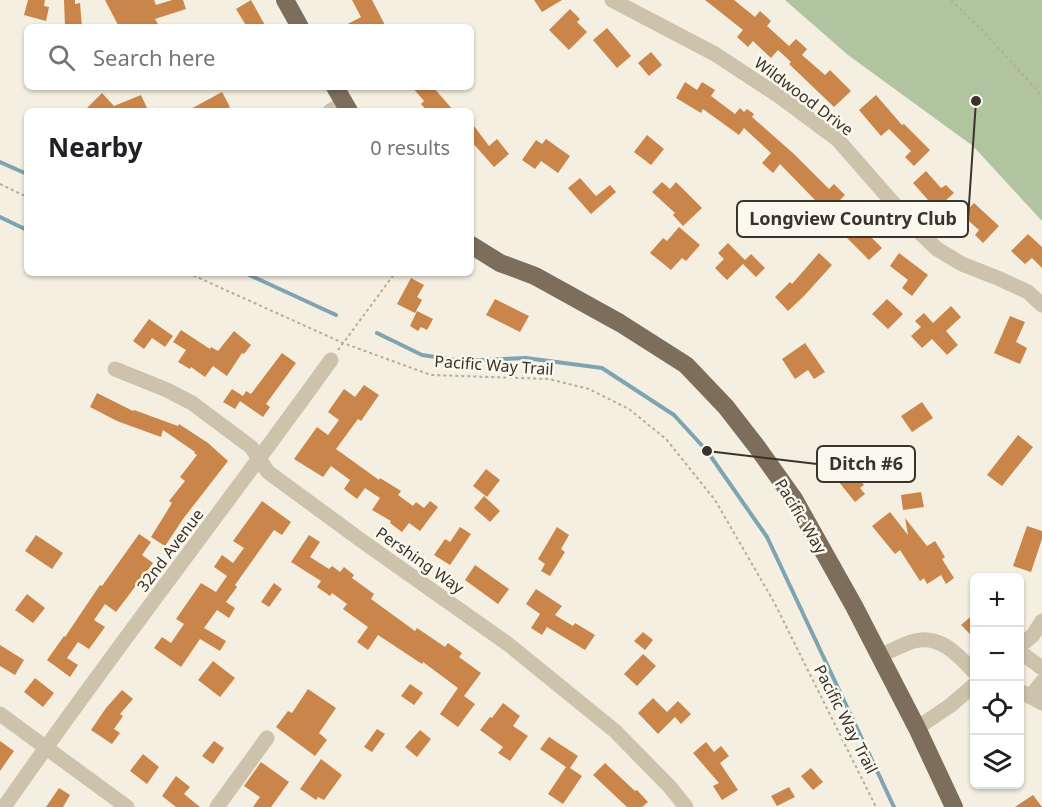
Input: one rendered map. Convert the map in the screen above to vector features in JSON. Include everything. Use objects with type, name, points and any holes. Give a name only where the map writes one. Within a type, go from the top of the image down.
[{"type":"main road","points":[[285,0],[298,24]]},
{"type":"main road","name":"Pacific Way","points":[[474,247],[500,263],[535,276],[620,323],[686,366],[726,407],[794,499],[855,606],[954,807]]},
{"type":"street","name":"Wildwood Drive","points":[[612,0],[715,54],[779,96],[838,140],[915,228],[937,249],[962,264],[1028,292],[1042,305]]},
{"type":"street","name":"32nd Avenue","points":[[4,807],[331,360]]},
{"type":"street","name":"Pershing Way","points":[[115,369],[192,403],[251,447],[267,472],[508,644],[615,731],[670,787],[686,807]]},
{"type":"street","points":[[1024,643],[1033,635],[1042,621]]},
{"type":"street","points":[[880,656],[912,642],[926,639],[940,642],[957,653],[970,667]]},
{"type":"street","points":[[1024,655],[1042,668]]},
{"type":"street","points":[[1031,697],[1042,682]]},
{"type":"street","points":[[917,728],[970,689]]},
{"type":"street","points":[[0,714],[127,807]]},
{"type":"street","points":[[217,807],[267,738]]},
{"type":"path","points":[[951,0],[985,33],[1042,96]]},
{"type":"path","points":[[0,184],[24,196]]},
{"type":"path","name":"Pacific Way Trail","points":[[195,276],[343,343],[431,375],[549,379],[589,389],[629,410],[666,440],[715,500],[774,602],[876,807]]},
{"type":"path","points":[[331,360],[393,276]]},
{"type":"green space","points":[[785,0],[1042,0],[1042,221],[973,146],[848,55]]},
{"type":"building","points":[[28,0],[45,0],[44,6],[49,7],[46,21],[24,15]]},
{"type":"building","points":[[64,0],[75,0],[75,4],[80,3],[82,24],[65,24]]},
{"type":"building","points":[[105,0],[154,0],[156,5],[172,0],[183,0],[186,9],[155,19],[158,24],[117,24]]},
{"type":"building","points":[[251,0],[264,24],[245,24],[236,9]]},
{"type":"building","points":[[352,0],[372,0],[384,24],[348,24],[361,17]]},
{"type":"building","points":[[534,0],[562,0],[542,12]]},
{"type":"building","points":[[705,0],[734,0],[755,17],[760,11],[771,21],[767,26],[789,46],[796,39],[807,49],[802,55],[825,75],[830,70],[851,91],[834,107],[789,64],[791,62],[778,50],[771,58],[753,41],[748,47],[737,37],[743,30]]},
{"type":"building","points":[[570,9],[580,19],[577,22],[587,32],[569,50],[549,30]]},
{"type":"building","points":[[607,28],[631,56],[617,68],[593,40]]},
{"type":"building","points":[[651,52],[662,65],[649,76],[638,63]]},
{"type":"building","points":[[685,82],[697,90],[702,82],[715,90],[711,96],[735,114],[740,108],[744,112],[747,109],[754,114],[752,117],[829,189],[834,184],[845,195],[836,204],[856,225],[865,216],[876,227],[868,234],[882,248],[869,260],[813,204],[816,201],[780,164],[773,173],[762,163],[771,153],[744,128],[739,135],[703,109],[701,113],[676,98]]},
{"type":"building","points":[[415,90],[436,90],[451,108],[424,108],[421,104],[424,101]]},
{"type":"building","points":[[222,92],[230,107],[228,108],[193,108]]},
{"type":"building","points":[[102,93],[114,106],[141,95],[147,108],[87,108]]},
{"type":"building","points":[[876,95],[902,125],[904,124],[930,150],[914,166],[905,157],[911,151],[889,129],[881,136],[859,110]]},
{"type":"building","points":[[474,126],[489,146],[497,139],[509,154],[494,167],[474,144]]},
{"type":"building","points":[[647,135],[664,149],[651,165],[634,152]]},
{"type":"building","points":[[546,139],[570,156],[558,173],[541,161],[535,169],[522,160],[536,140],[542,144]]},
{"type":"building","points":[[926,171],[941,188],[946,185],[954,193],[936,209],[913,183]]},
{"type":"building","points":[[580,178],[596,196],[610,185],[616,192],[591,214],[568,188]]},
{"type":"building","points":[[662,182],[670,189],[676,182],[702,208],[683,226],[673,215],[675,213],[652,192]]},
{"type":"building","points":[[974,203],[999,226],[983,243],[975,235],[979,230],[962,215]]},
{"type":"building","points":[[679,227],[700,245],[686,261],[682,258],[671,270],[650,253],[663,238],[667,241]]},
{"type":"building","points":[[1028,234],[1042,247],[1042,268],[1032,258],[1025,264],[1011,251]]},
{"type":"building","points":[[728,243],[745,260],[751,254],[765,268],[756,277],[743,264],[727,280],[715,268],[724,259],[718,253]]},
{"type":"building","points":[[819,253],[832,265],[788,311],[775,297],[790,282],[792,284]]},
{"type":"building","points":[[899,253],[928,275],[912,296],[902,288],[908,280],[890,266]]},
{"type":"building","points":[[411,278],[424,285],[417,297],[422,300],[415,313],[397,304]]},
{"type":"building","points":[[495,299],[529,316],[520,332],[486,315]]},
{"type":"building","points":[[887,299],[903,314],[888,329],[872,314]]},
{"type":"building","points":[[951,306],[961,317],[946,331],[958,345],[947,355],[932,339],[922,348],[911,336],[921,327],[915,321],[924,313],[933,323]]},
{"type":"building","points":[[417,311],[433,319],[427,330],[421,327],[418,331],[410,326]]},
{"type":"building","points":[[1010,316],[1025,322],[1016,342],[1027,348],[1020,364],[994,353]]},
{"type":"building","points":[[149,319],[173,336],[165,347],[152,338],[144,349],[133,341]]},
{"type":"building","points":[[181,330],[210,349],[211,347],[218,351],[234,331],[251,345],[244,354],[242,353],[227,376],[213,366],[205,377],[191,367],[190,369],[178,362],[186,350],[173,342]]},
{"type":"building","points":[[805,343],[825,372],[814,379],[808,370],[795,379],[782,359]]},
{"type":"building","points":[[282,353],[296,363],[266,404],[270,407],[263,417],[240,401],[235,409],[223,402],[232,389],[243,396],[246,391],[251,394]]},
{"type":"building","points":[[364,385],[379,395],[361,421],[358,419],[336,449],[379,480],[380,478],[401,491],[398,495],[413,506],[416,502],[424,508],[430,501],[438,507],[420,531],[409,523],[402,532],[390,523],[391,521],[372,510],[380,498],[365,488],[357,499],[344,489],[350,480],[331,466],[323,477],[294,459],[317,427],[328,435],[339,420],[328,412],[344,389],[355,397]]},
{"type":"building","points":[[97,393],[133,411],[178,426],[179,424],[208,443],[228,461],[165,546],[151,537],[172,503],[169,501],[185,481],[180,477],[197,455],[163,430],[161,437],[117,421],[90,407]]},
{"type":"building","points":[[922,402],[933,418],[912,432],[901,416]]},
{"type":"building","points":[[1018,435],[1033,447],[1002,486],[987,475]]},
{"type":"building","points":[[842,457],[864,485],[860,488],[865,494],[855,502],[834,476],[836,474],[830,466]]},
{"type":"building","points":[[486,469],[500,480],[487,497],[473,486]]},
{"type":"building","points":[[921,492],[924,507],[903,510],[901,495]]},
{"type":"building","points":[[484,496],[500,511],[490,522],[474,508]]},
{"type":"building","points":[[262,501],[291,522],[282,535],[274,530],[235,585],[237,587],[226,602],[235,608],[229,618],[217,610],[204,628],[226,641],[220,651],[200,639],[181,667],[154,648],[162,637],[171,643],[184,624],[176,619],[201,583],[216,592],[227,576],[214,567],[222,555],[233,563],[244,548],[233,541]]},
{"type":"building","points":[[890,512],[908,535],[905,518],[927,546],[935,541],[945,557],[942,559],[954,578],[946,584],[941,575],[927,584],[924,578],[920,581],[900,550],[895,554],[872,526]]},
{"type":"building","points":[[1027,526],[1042,531],[1042,539],[1031,572],[1013,566]]},
{"type":"building","points":[[460,527],[471,534],[450,565],[434,555],[445,539],[450,542]]},
{"type":"building","points":[[557,527],[569,535],[561,549],[565,552],[550,576],[541,571],[545,564],[538,559]]},
{"type":"building","points":[[139,534],[151,542],[142,555],[153,563],[116,612],[105,604],[94,620],[105,627],[89,649],[78,642],[67,658],[78,665],[70,677],[47,660]]},
{"type":"building","points":[[36,535],[63,553],[52,569],[25,551]]},
{"type":"building","points":[[309,535],[320,542],[310,557],[329,569],[332,566],[340,572],[344,567],[354,575],[352,578],[374,594],[371,599],[415,631],[417,628],[445,647],[448,643],[462,653],[459,657],[481,673],[464,696],[475,704],[458,727],[440,714],[458,688],[423,662],[422,664],[378,635],[368,650],[357,642],[368,627],[343,609],[347,604],[332,593],[330,596],[317,587],[321,581],[291,562]]},
{"type":"building","points":[[475,565],[509,589],[498,604],[465,580]]},
{"type":"building","points":[[274,583],[282,589],[269,607],[261,602]]},
{"type":"building","points":[[536,589],[562,606],[555,615],[595,635],[585,650],[547,627],[542,635],[531,628],[540,614],[526,604]]},
{"type":"building","points":[[27,594],[45,608],[33,623],[15,610]]},
{"type":"building","points":[[970,617],[970,634],[961,625]]},
{"type":"building","points":[[643,632],[653,640],[645,650],[634,641]]},
{"type":"building","points":[[0,645],[24,660],[15,675],[0,666]]},
{"type":"building","points":[[643,654],[656,666],[637,686],[624,674]]},
{"type":"building","points":[[213,661],[235,678],[220,697],[198,680]]},
{"type":"building","points":[[35,678],[54,693],[43,707],[24,692]]},
{"type":"building","points":[[410,684],[423,693],[414,705],[401,696]]},
{"type":"building","points":[[308,689],[336,708],[319,733],[327,740],[315,756],[276,727],[288,711],[292,713]]},
{"type":"building","points":[[122,690],[133,699],[120,714],[123,716],[114,729],[120,733],[112,744],[91,730]]},
{"type":"building","points":[[653,698],[667,712],[678,701],[691,714],[681,724],[675,717],[658,734],[638,713]]},
{"type":"building","points":[[503,703],[520,716],[513,726],[528,736],[510,761],[498,753],[503,747],[480,730]]},
{"type":"building","points":[[377,729],[385,734],[372,752],[364,747]]},
{"type":"building","points":[[420,730],[431,739],[417,757],[405,747]]},
{"type":"building","points":[[549,737],[578,756],[570,768],[582,776],[563,804],[548,794],[566,767],[540,749]]},
{"type":"building","points":[[0,741],[14,751],[0,771]]},
{"type":"building","points":[[214,741],[224,748],[213,764],[202,756]]},
{"type":"building","points":[[706,742],[714,752],[721,746],[729,756],[720,763],[738,790],[722,800],[713,786],[719,783],[693,753]]},
{"type":"building","points":[[143,754],[159,767],[147,784],[130,771]]},
{"type":"building","points":[[321,759],[342,775],[324,800],[318,797],[316,800],[300,789]]},
{"type":"building","points":[[261,762],[289,782],[271,807],[253,807],[260,797],[244,786]]},
{"type":"building","points":[[605,763],[648,802],[642,807],[627,807],[593,775]]},
{"type":"building","points":[[811,768],[823,782],[813,790],[801,776]]},
{"type":"building","points":[[176,776],[190,787],[184,794],[200,807],[176,807],[162,796]]},
{"type":"building","points":[[789,787],[795,797],[777,806],[771,796]]},
{"type":"building","points":[[59,788],[70,795],[63,807],[46,807]]},
{"type":"building","points":[[1033,795],[1042,807],[1015,807]]},
{"type":"waterway","points":[[0,162],[24,173]]},
{"type":"waterway","points":[[0,217],[24,229]]},
{"type":"waterway","points":[[252,276],[336,315]]},
{"type":"waterway","points":[[377,333],[422,355],[462,361],[526,358],[602,368],[674,415],[707,451],[767,537],[894,807]]},
{"type":"place","name":"Longview Country Club","points":[[976,101]]},
{"type":"place","name":"Ditch #6","points":[[707,451]]}]
